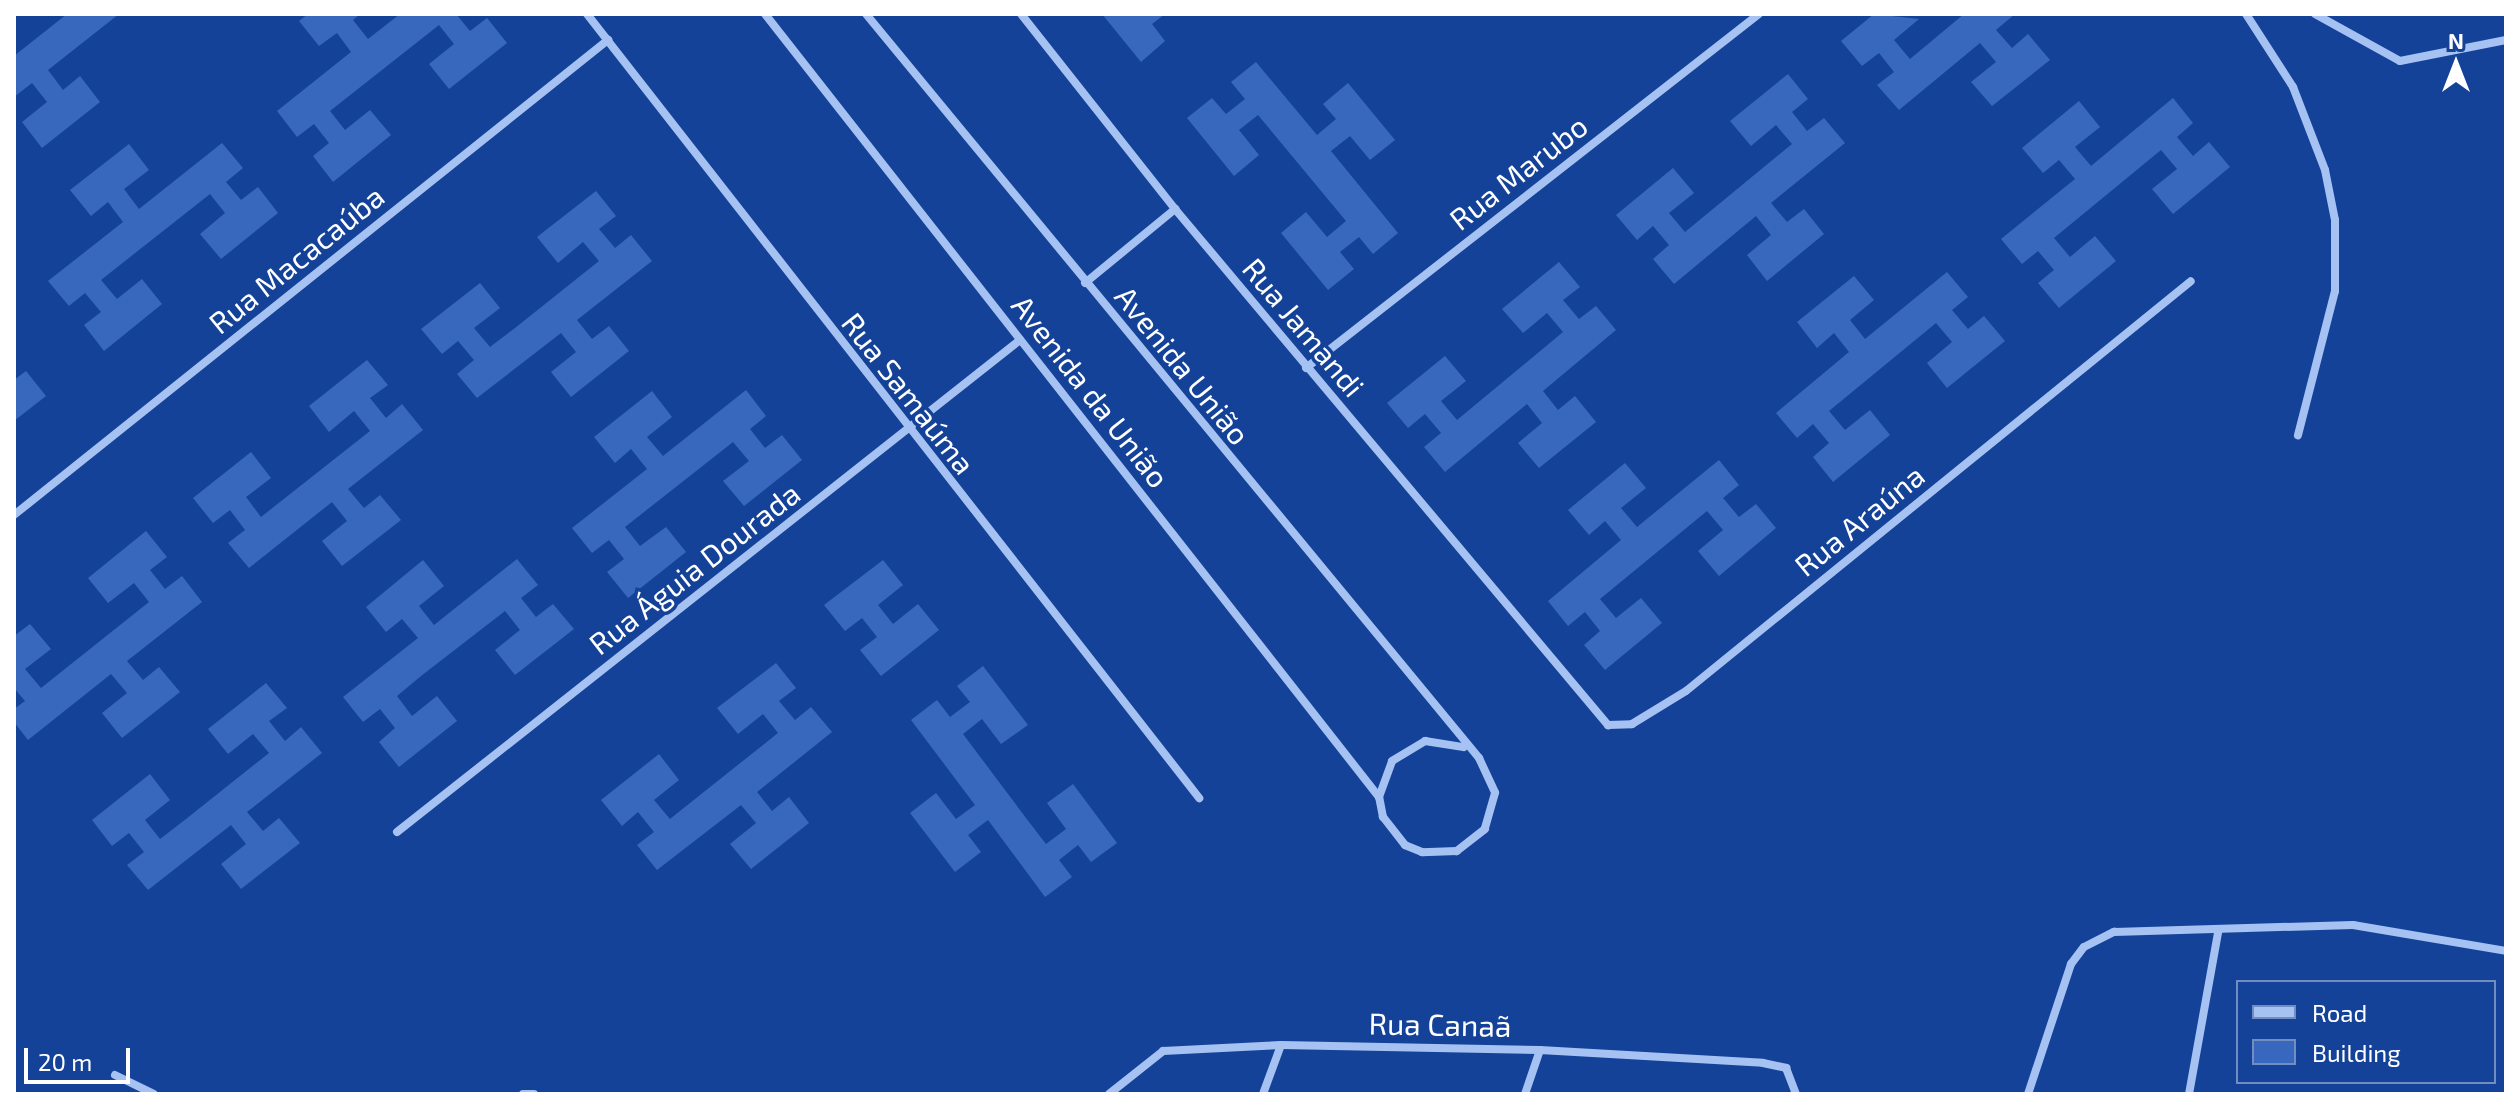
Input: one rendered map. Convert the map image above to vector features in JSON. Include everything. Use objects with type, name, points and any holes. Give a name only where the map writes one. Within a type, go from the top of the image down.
[{"type":"street","name":"Rua Samaúma","points":[[587,14],[907,431],[1199,798]]},
{"type":"street","name":"Avenida da União","points":[[765,14],[1379,797],[1383,817],[1405,845],[1439,854],[1473,842],[1493,813],[1495,793],[1479,758],[1464,747]]},
{"type":"street","name":"Avenida União","points":[[866,14],[1464,747]]},
{"type":"street","name":"Rua Jamandi","points":[[1021,14],[1175,209],[1558,666]]},
{"type":"street","name":"Rua Marubo","points":[[1306,368],[1759,14]]},
{"type":"street","points":[[2246,14],[2293,87],[2325,170],[2335,220],[2335,291],[2298,435]]},
{"type":"street","points":[[2315,14],[2400,61],[2506,40]]},
{"type":"street","name":"Rua Macacaúba","points":[[14,515],[608,40]]},
{"type":"street","name":"Avenida da União","points":[[1085,283],[1175,209]]},
{"type":"street","name":"Rua Araúna","points":[[1558,666],[1608,725],[1632,724],[1669,704],[2191,281]]},
{"type":"street","name":"Rua Águia Dourada","points":[[397,832],[1020,340]]},
{"type":"street","points":[[1379,797],[1392,761],[1407,748],[1425,741],[1464,747]]},
{"type":"street","points":[[2028,1094],[2071,964],[2084,947],[2114,932],[2218,933],[2353,925],[2506,951]]},
{"type":"street","points":[[2189,1094],[2218,933]]},
{"type":"street","points":[[1263,1094],[1281,1045]]},
{"type":"street","name":"Rua Canaã","points":[[1109,1094],[1163,1051],[1281,1045],[1540,1050],[1786,1068],[1796,1094]]},
{"type":"street","points":[[1525,1094],[1540,1050]]},
{"type":"street","points":[[115,1075],[154,1094]]},
{"type":"street","points":[[523,1094],[534,1094]]},
{"type":"building","points":[[67,14],[119,14],[48,70],[63,90],[80,76],[100,102],[42,148],[22,122],[47,102],[32,83],[14,97],[14,56]]},
{"type":"building","points":[[308,14],[360,14],[353,20],[368,39],[400,14],[456,14],[470,31],[487,18],[507,43],[449,89],[429,64],[454,44],[439,25],[330,111],[345,130],[370,110],[391,135],[333,182],[313,156],[329,143],[314,124],[297,137],[277,111],[351,52],[337,33],[319,46],[299,21]]},
{"type":"building","points":[[1102,14],[1165,14],[1152,24],[1165,41],[1141,62]]},
{"type":"building","points":[[1874,14],[1919,19],[1894,40],[1910,59],[1964,14],[2015,14],[1996,30],[2012,48],[2028,34],[2050,60],[1992,106],[1971,82],[1996,62],[1980,43],[1899,110],[1877,85],[1894,72],[1879,53],[1862,66],[1841,41]]},
{"type":"building","points":[[1256,62],[1317,135],[1336,119],[1323,104],[1348,83],[1395,140],[1370,160],[1350,136],[1331,151],[1398,233],[1373,254],[1359,237],[1340,252],[1354,269],[1328,290],[1281,233],[1306,212],[1327,237],[1346,221],[1258,115],[1239,130],[1259,155],[1234,176],[1187,118],[1212,98],[1226,114],[1245,99],[1231,82]]},
{"type":"building","points":[[1788,74],[1808,99],[1792,112],[1807,131],[1824,118],[1845,143],[1771,203],[1787,222],[1804,209],[1824,234],[1767,281],[1747,255],[1771,235],[1756,216],[1674,284],[1653,259],[1669,245],[1653,226],[1637,240],[1616,215],[1673,168],[1694,193],[1669,213],[1685,232],[1792,144],[1776,125],[1751,146],[1730,121]]},
{"type":"building","points":[[2173,98],[2193,123],[2177,137],[2193,156],[2209,142],[2230,167],[2173,214],[2152,189],[2177,169],[2161,150],[2054,238],[2070,257],[2095,236],[2116,261],[2059,308],[2038,283],[2054,270],[2038,251],[2022,264],[2001,239],[2075,179],[2059,160],[2043,173],[2022,148],[2079,101],[2100,127],[2075,147],[2091,166]]},
{"type":"building","points":[[222,143],[243,168],[226,182],[241,200],[258,187],[278,213],[221,259],[200,234],[225,213],[210,194],[101,280],[117,299],[142,279],[162,304],[104,351],[84,325],[101,312],[85,293],[69,306],[48,281],[123,222],[108,202],[91,216],[70,190],[129,144],[149,170],[124,189],[139,209]]},
{"type":"building","points":[[596,191],[616,216],[599,229],[615,248],[631,235],[652,261],[577,320],[592,339],[609,326],[629,351],[571,397],[551,372],[576,352],[561,333],[477,398],[457,374],[474,360],[458,341],[442,354],[421,329],[480,283],[500,308],[474,328],[490,347],[515,328],[599,261],[583,242],[558,263],[537,237]]},
{"type":"building","points":[[1559,262],[1580,287],[1563,300],[1579,319],[1596,306],[1616,330],[1543,391],[1558,410],[1575,396],[1596,422],[1539,468],[1518,443],[1542,423],[1527,404],[1445,472],[1424,447],[1441,433],[1425,414],[1408,428],[1387,403],[1445,356],[1466,381],[1441,401],[1457,420],[1563,332],[1547,313],[1523,333],[1502,309]]},
{"type":"building","points":[[1947,272],[1968,297],[1952,310],[1968,329],[1984,316],[2005,341],[1947,388],[1927,363],[1952,342],[1936,323],[1829,411],[1845,430],[1870,410],[1890,435],[1833,482],[1813,457],[1829,443],[1813,424],[1797,438],[1776,413],[1849,352],[1834,333],[1817,348],[1797,322],[1854,276],[1874,300],[1850,320],[1865,339]]},
{"type":"building","points":[[367,360],[388,385],[370,398],[386,418],[402,404],[423,430],[348,489],[364,508],[380,495],[401,520],[342,566],[322,541],[347,521],[332,502],[249,568],[228,543],[245,530],[230,510],[213,523],[193,498],[251,452],[271,478],[246,497],[261,517],[370,431],[354,411],[329,432],[309,406]]},
{"type":"building","points":[[26,371],[46,396],[14,421],[14,380]]},
{"type":"building","points":[[746,390],[766,416],[750,429],[765,448],[782,435],[802,460],[744,506],[723,481],[749,461],[733,442],[625,527],[640,546],[666,527],[686,552],[628,598],[607,572],[624,559],[609,540],[592,553],[572,528],[647,469],[631,449],[615,463],[594,437],[652,391],[672,417],[647,437],[663,456]]},
{"type":"building","points":[[1719,460],[1739,485],[1723,498],[1739,517],[1756,504],[1776,528],[1719,576],[1698,551],[1723,530],[1707,511],[1600,599],[1616,618],[1641,598],[1662,623],[1605,670],[1584,645],[1600,631],[1585,612],[1568,626],[1548,601],[1621,540],[1605,521],[1589,535],[1568,510],[1625,463],[1646,488],[1621,508],[1637,527]]},
{"type":"building","points":[[146,531],[167,557],[150,570],[165,589],[182,576],[202,602],[127,661],[143,680],[159,667],[180,692],[122,738],[102,713],[127,693],[111,674],[28,740],[14,722],[14,709],[25,701],[14,688],[14,636],[30,624],[51,649],[25,669],[41,688],[149,602],[134,583],[108,603],[88,578]]},
{"type":"building","points":[[517,559],[538,585],[521,598],[536,617],[553,604],[574,629],[515,675],[495,650],[520,630],[505,611],[421,676],[397,696],[412,716],[437,696],[457,721],[399,767],[379,742],[395,728],[380,709],[363,722],[343,697],[418,638],[402,619],[386,632],[366,607],[423,560],[444,586],[419,606],[434,625]]},
{"type":"building","points":[[883,560],[903,585],[878,605],[893,624],[918,604],[939,630],[881,676],[860,650],[877,637],[862,618],[845,631],[824,605]]},
{"type":"building","points":[[776,663],[796,688],[779,701],[795,720],[811,707],[832,732],[757,792],[772,811],[789,797],[809,823],[751,869],[730,844],[756,823],[741,805],[657,870],[637,845],[654,832],[638,812],[622,826],[601,800],[659,754],[679,780],[654,800],[670,819],[778,733],[763,714],[738,734],[717,708]]},
{"type":"building","points":[[983,666],[1028,725],[1001,744],[982,719],[963,734],[1026,818],[1046,844],[1066,829],[1047,803],[1073,784],[1117,843],[1091,862],[1078,845],[1059,860],[1072,877],[1045,897],[988,820],[968,835],[981,852],[955,872],[910,813],[936,793],[956,819],[975,805],[911,720],[937,700],[950,717],[970,702],[957,686]]},
{"type":"building","points":[[266,683],[287,708],[269,721],[285,741],[301,727],[322,753],[247,812],[263,831],[279,818],[300,843],[241,889],[221,864],[246,844],[231,825],[148,890],[127,865],[144,852],[129,833],[112,846],[92,820],[150,774],[170,800],[145,820],[160,839],[186,819],[269,753],[253,734],[228,754],[208,729]]}]
